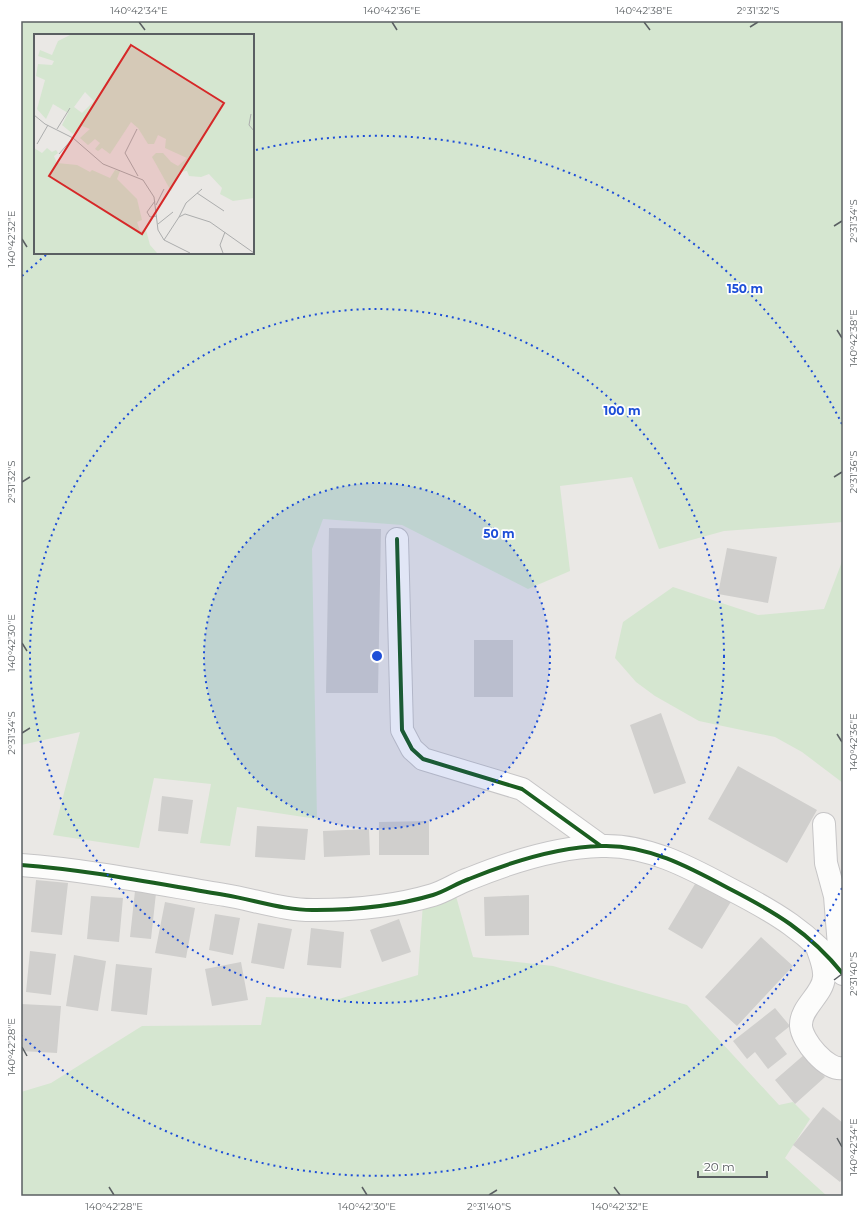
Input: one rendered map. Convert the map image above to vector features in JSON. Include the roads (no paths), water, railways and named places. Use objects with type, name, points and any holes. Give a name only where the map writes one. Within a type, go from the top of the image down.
[{"type":"street","points":[[397,539],[402,730],[412,748],[423,759],[522,789],[601,846]]},
{"type":"street","points":[[824,824],[826,863],[835,896],[842,972]]},
{"type":"street","points":[[21,865],[147,882],[314,910],[390,904],[435,894],[468,879],[530,857],[601,846],[650,852],[695,870],[767,908],[791,923],[816,944],[842,972]]},
{"type":"street","points":[[816,944],[824,976],[822,987],[803,1014],[801,1026],[812,1050],[824,1062],[836,1069],[843,1068]]}]
